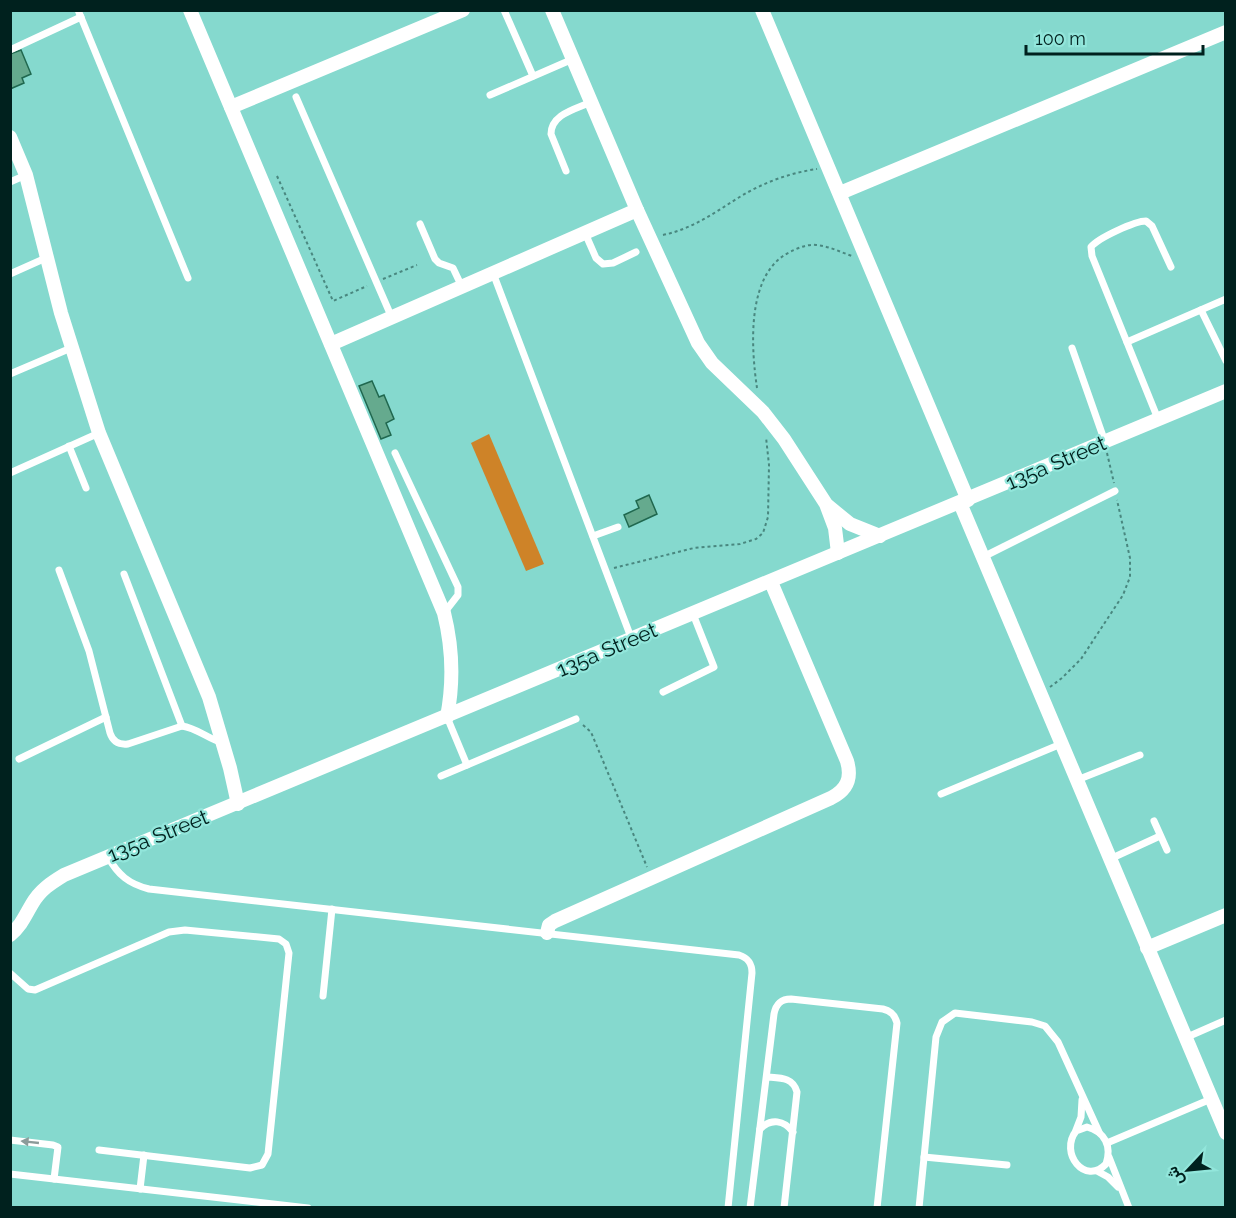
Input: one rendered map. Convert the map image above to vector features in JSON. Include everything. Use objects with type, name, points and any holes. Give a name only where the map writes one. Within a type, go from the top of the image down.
[{"type":"street","points":[[190,10],[444,613],[450,639],[452,665],[447,717]]},
{"type":"street","points":[[231,107],[463,10]]},
{"type":"street","points":[[552,10],[649,238],[698,343],[712,363],[763,412],[784,439],[826,504],[835,528],[838,554]]},
{"type":"street","points":[[762,10],[840,194],[964,501],[983,557],[1225,1129]]},
{"type":"street","points":[[840,194],[1226,32]]},
{"type":"street","points":[[10,137],[26,175],[71,348],[99,433],[152,564],[196,663],[223,743],[238,804]]},
{"type":"street","points":[[331,344],[637,210]]},
{"type":"street","name":"135a Street","points":[[10,935],[26,918],[39,893],[49,884],[108,857],[1226,391]]},
{"type":"street","points":[[826,504],[850,524],[880,536]]},
{"type":"street","points":[[547,933],[549,926],[555,921],[839,794],[846,787],[850,770],[847,761],[771,582]]},
{"type":"street","points":[[1147,948],[1226,915]]},
{"type":"lane","points":[[504,10],[533,76]]},
{"type":"lane","points":[[10,50],[79,14],[188,278]]},
{"type":"lane","points":[[490,95],[573,59]]},
{"type":"lane","points":[[296,97],[392,318]]},
{"type":"lane","points":[[566,171],[551,134],[551,127],[558,118],[591,102]]},
{"type":"lane","points":[[10,182],[26,175]]},
{"type":"lane","points":[[1158,419],[1092,256],[1091,248],[1094,244],[1139,222],[1146,221],[1152,226],[1171,267]]},
{"type":"lane","points":[[420,224],[435,259],[453,268],[462,287]]},
{"type":"lane","points":[[585,233],[596,258],[603,264],[608,265],[636,252]]},
{"type":"lane","points":[[10,274],[48,257]]},
{"type":"lane","points":[[493,273],[632,640]]},
{"type":"lane","points":[[1127,342],[1226,299]]},
{"type":"lane","points":[[1201,310],[1226,361]]},
{"type":"lane","points":[[10,374],[71,348]]},
{"type":"lane","points":[[1072,348],[1105,442]]},
{"type":"lane","points":[[10,473],[99,433]]},
{"type":"lane","points":[[69,446],[86,488]]},
{"type":"lane","points":[[395,453],[458,587],[458,595],[444,613]]},
{"type":"lane","points":[[983,557],[1115,491]]},
{"type":"lane","points":[[592,536],[618,527]]},
{"type":"lane","points":[[59,570],[87,643],[114,741],[123,745],[182,726],[190,727],[223,743]]},
{"type":"lane","points":[[124,574],[182,726]]},
{"type":"lane","points":[[663,692],[714,667],[693,614]]},
{"type":"lane","points":[[19,759],[106,717]]},
{"type":"lane","points":[[447,717],[466,765]]},
{"type":"lane","points":[[441,776],[576,719]]},
{"type":"lane","points":[[941,794],[1061,744]]},
{"type":"lane","points":[[1077,780],[1140,755]]},
{"type":"lane","points":[[1154,821],[1167,850]]},
{"type":"lane","points":[[1110,859],[1160,836]]},
{"type":"lane","points":[[108,857],[124,879],[136,886],[149,889],[739,955],[749,961],[752,973],[728,1208]]},
{"type":"lane","points":[[323,996],[332,909]]},
{"type":"lane","points":[[10,973],[28,989],[35,990],[153,937],[177,930],[279,939],[286,944],[288,953],[266,1160],[256,1167],[250,1167],[99,1150]]},
{"type":"lane","points":[[750,1208],[774,1014],[781,1001],[791,999],[888,1010],[893,1014],[897,1023],[877,1208]]},
{"type":"lane","points":[[919,1208],[936,1037],[942,1022],[948,1016],[963,1013],[1032,1022],[1045,1026],[1059,1042],[1099,1132],[1107,1143],[1109,1157],[1129,1208]]},
{"type":"lane","points":[[1185,1038],[1226,1020]]},
{"type":"lane","points":[[766,1077],[787,1080],[795,1086],[797,1097],[784,1208]]},
{"type":"lane","points":[[1081,1094],[1081,1117],[1070,1142],[1075,1162],[1085,1170],[1097,1171],[1113,1181],[1121,1191]]},
{"type":"lane","points":[[1107,1143],[1211,1099]]},
{"type":"lane","points":[[760,1129],[765,1124],[777,1121],[789,1127],[793,1132]]},
{"type":"lane","points":[[1076,1131],[1087,1127],[1099,1132]]},
{"type":"lane","points":[[10,1140],[56,1145],[58,1149],[54,1179]]},
{"type":"lane","points":[[140,1189],[144,1155]]},
{"type":"lane","points":[[924,1157],[1007,1165]]},
{"type":"lane","points":[[1097,1171],[1106,1164],[1109,1157]]},
{"type":"lane","points":[[10,1174],[308,1208]]},
{"type":"path","points":[[649,238],[668,234],[703,221],[749,192],[782,177],[828,167]]},
{"type":"path","points":[[277,176],[333,301],[417,265]]},
{"type":"path","points":[[1040,693],[1062,678],[1081,659],[1127,586],[1130,577],[1130,558],[1105,442]]},
{"type":"path","points":[[576,719],[591,732],[652,878]]},
{"type":"shaded area","points":[[489,434],[544,564],[526,571],[471,443]]},
{"type":"building","points":[[21,50],[31,74],[22,78],[24,83],[10,89],[10,54]]},
{"type":"building","points":[[372,381],[379,397],[384,395],[394,419],[386,423],[391,435],[381,439],[359,386]]},
{"type":"building","points":[[649,495],[657,514],[629,527],[624,515],[639,508],[636,501]]}]
